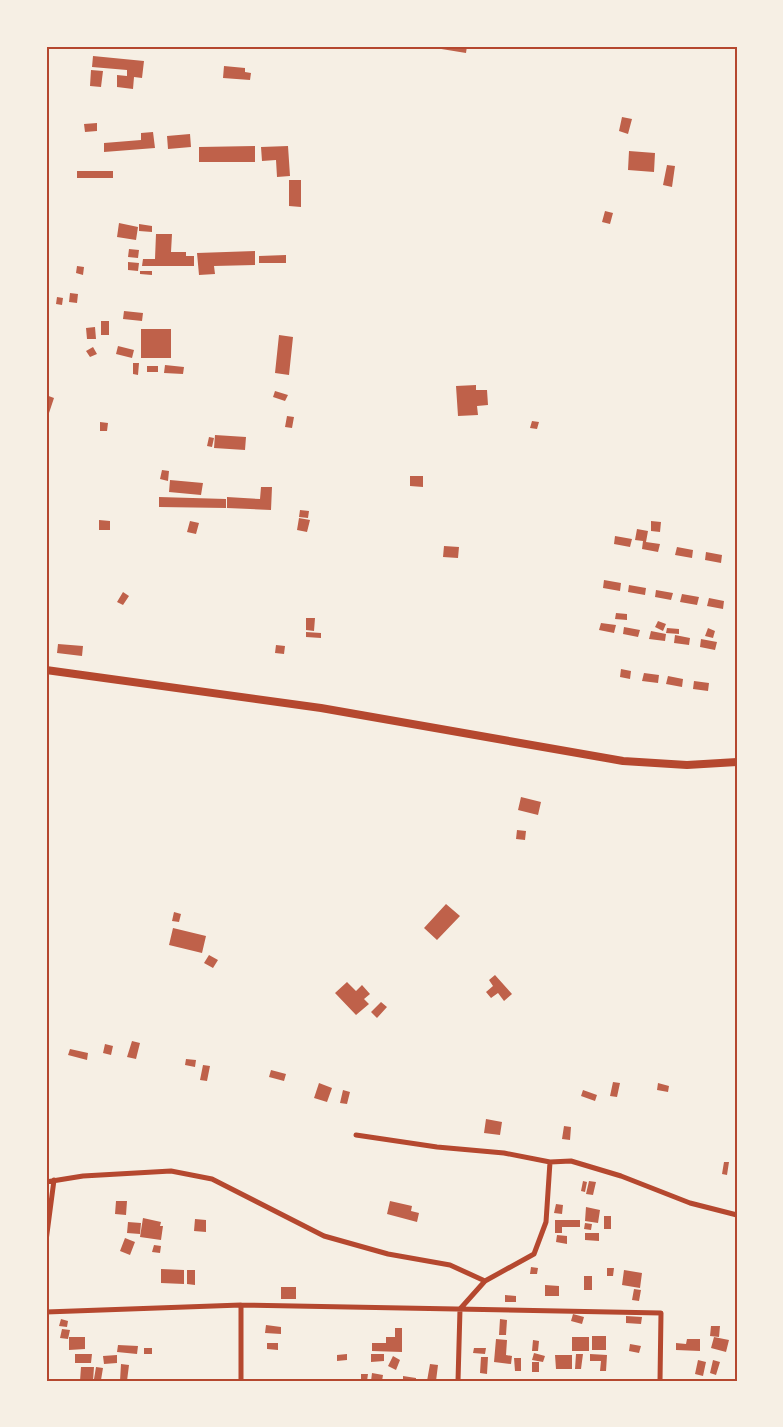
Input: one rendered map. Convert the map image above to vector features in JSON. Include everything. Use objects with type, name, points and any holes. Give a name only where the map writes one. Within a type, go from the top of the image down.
[{"type":"main road","points":[[46,670],[321,708],[623,761],[687,765],[737,762]]},
{"type":"street","points":[[356,1135],[437,1147],[504,1153],[550,1162],[570,1161],[621,1176],[690,1203],[737,1215]]},
{"type":"street","points":[[458,1381],[460,1309],[485,1281],[534,1254],[546,1222],[550,1162]]},
{"type":"street","points":[[46,1182],[171,1171],[212,1180],[324,1236],[388,1254],[450,1265],[485,1281]]},
{"type":"street","points":[[46,1241],[54,1180]]},
{"type":"street","points":[[241,1305],[241,1381]]},
{"type":"street","points":[[46,1312],[241,1305],[661,1313],[660,1381]]},
{"type":"building","points":[[423,46],[467,46],[466,53]]},
{"type":"building","points":[[93,56],[144,61],[142,78],[134,77],[133,89],[117,87],[117,75],[127,76],[127,70],[92,67]]},
{"type":"building","points":[[224,66],[245,68],[245,72],[251,73],[250,80],[223,78]]},
{"type":"building","points":[[91,70],[103,71],[101,87],[90,86]]},
{"type":"building","points":[[622,117],[632,119],[628,134],[619,131]]},
{"type":"building","points":[[97,123],[97,131],[85,132],[84,124]]},
{"type":"building","points":[[153,132],[155,148],[104,152],[104,143],[141,140],[141,133]]},
{"type":"building","points":[[190,134],[191,147],[168,149],[167,136]]},
{"type":"building","points":[[255,146],[255,162],[199,162],[199,147]]},
{"type":"building","points":[[288,146],[290,176],[277,177],[276,160],[262,161],[261,147]]},
{"type":"building","points":[[629,151],[655,153],[654,172],[628,170]]},
{"type":"building","points":[[667,165],[675,166],[672,187],[663,185]]},
{"type":"building","points":[[77,171],[113,171],[113,178],[77,178]]},
{"type":"building","points":[[289,180],[301,180],[301,207],[289,206]]},
{"type":"building","points":[[605,211],[613,213],[610,224],[602,222]]},
{"type":"building","points":[[119,223],[138,227],[136,240],[117,237]]},
{"type":"building","points":[[139,224],[152,226],[152,232],[139,231]]},
{"type":"building","points":[[156,234],[172,234],[171,252],[186,252],[186,256],[194,256],[194,266],[142,266],[143,259],[155,259]]},
{"type":"building","points":[[129,249],[139,250],[138,258],[128,257]]},
{"type":"building","points":[[255,251],[255,265],[214,266],[215,274],[199,275],[197,253]]},
{"type":"building","points":[[286,255],[286,263],[259,263],[259,256]]},
{"type":"building","points":[[128,262],[139,263],[138,271],[128,270]]},
{"type":"building","points":[[77,266],[84,267],[83,275],[76,273]]},
{"type":"building","points":[[140,271],[152,271],[152,275],[140,274]]},
{"type":"building","points":[[70,293],[78,294],[77,303],[69,302]]},
{"type":"building","points":[[57,297],[63,298],[62,305],[56,304]]},
{"type":"building","points":[[124,311],[143,313],[142,321],[123,319]]},
{"type":"building","points":[[101,321],[109,321],[109,335],[101,335]]},
{"type":"building","points":[[95,327],[96,339],[87,339],[86,328]]},
{"type":"building","points":[[141,329],[171,329],[171,358],[141,358]]},
{"type":"building","points":[[279,335],[293,337],[289,375],[275,373]]},
{"type":"building","points":[[118,346],[134,350],[132,358],[116,354]]},
{"type":"building","points":[[93,347],[97,354],[90,357],[86,351]]},
{"type":"building","points":[[133,363],[139,363],[138,375],[133,374]]},
{"type":"building","points":[[165,365],[184,367],[183,374],[164,373]]},
{"type":"building","points":[[147,366],[158,366],[158,372],[147,372]]},
{"type":"building","points":[[476,385],[476,390],[487,390],[488,405],[477,406],[478,415],[458,416],[456,386]]},
{"type":"building","points":[[275,391],[288,395],[285,401],[273,397]]},
{"type":"building","points":[[46,395],[54,398],[49,413],[46,412]]},
{"type":"building","points":[[287,416],[294,417],[292,428],[285,427]]},
{"type":"building","points":[[532,421],[539,422],[537,429],[530,428]]},
{"type":"building","points":[[100,422],[108,423],[107,431],[100,431]]},
{"type":"building","points":[[215,435],[246,437],[245,450],[214,448]]},
{"type":"building","points":[[209,437],[214,438],[212,447],[207,446]]},
{"type":"building","points":[[162,470],[169,471],[168,481],[160,479]]},
{"type":"building","points":[[410,476],[423,476],[423,487],[410,486]]},
{"type":"building","points":[[170,480],[203,483],[201,495],[169,492]]},
{"type":"building","points":[[261,487],[272,487],[271,510],[227,508],[227,497],[260,499]]},
{"type":"building","points":[[159,497],[226,499],[226,508],[159,507]]},
{"type":"building","points":[[300,510],[309,511],[308,518],[299,517]]},
{"type":"building","points":[[299,518],[310,520],[307,532],[297,530]]},
{"type":"building","points":[[99,520],[110,521],[110,530],[99,530]]},
{"type":"building","points":[[190,521],[199,523],[196,534],[187,532]]},
{"type":"building","points":[[651,521],[661,522],[660,532],[651,531]]},
{"type":"building","points":[[637,529],[648,531],[646,542],[660,544],[658,552],[642,549],[643,541],[635,540]]},
{"type":"building","points":[[615,536],[632,539],[630,547],[614,544]]},
{"type":"building","points":[[444,546],[459,547],[458,558],[443,557]]},
{"type":"building","points":[[677,547],[693,550],[692,558],[675,555]]},
{"type":"building","points":[[706,552],[722,555],[721,563],[705,560]]},
{"type":"building","points":[[604,580],[621,583],[620,591],[603,588]]},
{"type":"building","points":[[629,585],[646,588],[645,595],[628,592]]},
{"type":"building","points":[[656,590],[673,593],[671,600],[655,597]]},
{"type":"building","points":[[123,592],[129,596],[123,605],[117,602]]},
{"type":"building","points":[[682,594],[699,597],[697,605],[680,602]]},
{"type":"building","points":[[709,598],[724,601],[723,609],[707,606]]},
{"type":"building","points":[[616,613],[627,614],[627,620],[615,619]]},
{"type":"building","points":[[306,618],[315,618],[314,631],[306,630]]},
{"type":"building","points":[[658,621],[666,624],[663,631],[655,627]]},
{"type":"building","points":[[601,623],[616,625],[614,633],[599,630]]},
{"type":"building","points":[[624,627],[640,630],[638,637],[623,634]]},
{"type":"building","points":[[667,628],[679,629],[679,634],[666,633]]},
{"type":"building","points":[[708,628],[715,631],[713,638],[705,636]]},
{"type":"building","points":[[651,631],[666,634],[665,641],[649,639]]},
{"type":"building","points":[[306,632],[321,633],[321,638],[306,637]]},
{"type":"building","points":[[675,635],[690,638],[689,645],[674,643]]},
{"type":"building","points":[[701,639],[717,642],[715,650],[700,647]]},
{"type":"building","points":[[58,644],[83,646],[82,656],[57,653]]},
{"type":"building","points":[[276,645],[285,646],[284,654],[275,653]]},
{"type":"building","points":[[621,669],[631,671],[630,679],[620,677]]},
{"type":"building","points":[[644,673],[659,675],[658,683],[642,681]]},
{"type":"building","points":[[668,676],[683,679],[682,687],[666,684]]},
{"type":"building","points":[[694,681],[709,683],[708,691],[693,689]]},
{"type":"building","points":[[521,797],[541,802],[538,815],[518,810]]},
{"type":"building","points":[[517,830],[526,831],[525,840],[516,839]]},
{"type":"building","points":[[446,904],[460,916],[437,940],[424,928]]},
{"type":"building","points":[[174,912],[181,914],[179,922],[172,921]]},
{"type":"building","points":[[173,928],[206,936],[202,953],[169,945]]},
{"type":"building","points":[[209,955],[218,960],[213,968],[204,963]]},
{"type":"building","points":[[495,975],[512,994],[504,1001],[498,993],[491,998],[486,992],[493,986],[489,980]]},
{"type":"building","points":[[347,982],[356,991],[362,985],[370,994],[364,999],[369,1004],[356,1015],[335,993]]},
{"type":"building","points":[[381,1002],[387,1007],[377,1018],[371,1012]]},
{"type":"building","points":[[132,1041],[140,1043],[136,1059],[127,1057]]},
{"type":"building","points":[[105,1044],[113,1046],[111,1055],[103,1053]]},
{"type":"building","points":[[70,1049],[88,1053],[87,1060],[68,1055]]},
{"type":"building","points":[[186,1059],[196,1060],[195,1067],[185,1065]]},
{"type":"building","points":[[203,1065],[210,1066],[207,1081],[200,1080]]},
{"type":"building","points":[[271,1070],[286,1074],[284,1081],[269,1077]]},
{"type":"building","points":[[613,1082],[620,1083],[617,1097],[610,1096]]},
{"type":"building","points":[[319,1083],[332,1088],[327,1102],[314,1098]]},
{"type":"building","points":[[658,1083],[669,1086],[668,1092],[657,1090]]},
{"type":"building","points":[[343,1090],[350,1092],[347,1104],[340,1103]]},
{"type":"building","points":[[583,1090],[597,1095],[595,1101],[581,1096]]},
{"type":"building","points":[[486,1119],[502,1122],[500,1135],[484,1133]]},
{"type":"building","points":[[564,1126],[571,1127],[570,1140],[562,1139]]},
{"type":"building","points":[[724,1162],[729,1162],[727,1175],[722,1174]]},
{"type":"building","points":[[583,1181],[587,1182],[585,1192],[581,1191]]},
{"type":"building","points":[[589,1181],[596,1182],[593,1195],[586,1194]]},
{"type":"building","points":[[116,1201],[127,1201],[126,1215],[115,1214]]},
{"type":"building","points":[[390,1201],[412,1206],[411,1211],[419,1213],[417,1222],[387,1214]]},
{"type":"building","points":[[556,1204],[563,1205],[562,1214],[554,1213]]},
{"type":"building","points":[[586,1207],[600,1210],[598,1223],[585,1221]]},
{"type":"building","points":[[604,1216],[611,1216],[611,1229],[604,1229]]},
{"type":"building","points":[[143,1218],[161,1222],[160,1226],[163,1226],[161,1240],[140,1237]]},
{"type":"building","points":[[195,1219],[206,1220],[206,1232],[194,1231]]},
{"type":"building","points":[[555,1220],[580,1220],[580,1227],[562,1227],[562,1233],[555,1233]]},
{"type":"building","points":[[128,1222],[141,1223],[140,1234],[127,1233]]},
{"type":"building","points":[[585,1223],[592,1224],[591,1230],[584,1229]]},
{"type":"building","points":[[585,1233],[599,1233],[599,1241],[585,1240]]},
{"type":"building","points":[[557,1235],[567,1236],[567,1244],[556,1242]]},
{"type":"building","points":[[125,1238],[135,1242],[130,1255],[120,1251]]},
{"type":"building","points":[[154,1245],[161,1246],[160,1253],[152,1252]]},
{"type":"building","points":[[531,1267],[538,1268],[537,1274],[530,1274]]},
{"type":"building","points":[[607,1268],[614,1268],[613,1276],[607,1276]]},
{"type":"building","points":[[161,1269],[184,1270],[184,1284],[161,1283]]},
{"type":"building","points":[[187,1270],[195,1270],[195,1285],[187,1284]]},
{"type":"building","points":[[624,1270],[642,1273],[640,1288],[622,1285]]},
{"type":"building","points":[[584,1276],[592,1276],[592,1290],[584,1290]]},
{"type":"building","points":[[545,1285],[559,1286],[559,1296],[545,1296]]},
{"type":"building","points":[[281,1287],[296,1287],[296,1299],[281,1299]]},
{"type":"building","points":[[634,1289],[641,1290],[639,1301],[632,1300]]},
{"type":"building","points":[[505,1295],[516,1296],[516,1302],[505,1302]]},
{"type":"building","points":[[573,1314],[584,1317],[582,1324],[571,1321]]},
{"type":"building","points":[[626,1316],[642,1317],[641,1324],[626,1323]]},
{"type":"building","points":[[61,1319],[68,1321],[67,1327],[59,1326]]},
{"type":"building","points":[[500,1319],[507,1320],[506,1335],[499,1335]]},
{"type":"building","points":[[266,1325],[281,1327],[281,1334],[265,1333]]},
{"type":"building","points":[[711,1326],[720,1326],[719,1337],[710,1336]]},
{"type":"building","points":[[395,1328],[402,1328],[402,1352],[372,1351],[372,1343],[386,1343],[386,1337],[395,1337]]},
{"type":"building","points":[[62,1329],[70,1330],[68,1339],[60,1338]]},
{"type":"building","points":[[592,1336],[606,1336],[606,1350],[592,1350]]},
{"type":"building","points":[[69,1337],[85,1337],[85,1349],[69,1350]]},
{"type":"building","points":[[572,1337],[589,1337],[589,1351],[572,1351]]},
{"type":"building","points":[[714,1337],[729,1340],[726,1352],[711,1348]]},
{"type":"building","points":[[496,1339],[507,1340],[506,1355],[512,1356],[511,1364],[494,1362]]},
{"type":"building","points":[[687,1339],[700,1339],[700,1351],[676,1350],[676,1343],[686,1344]]},
{"type":"building","points":[[533,1340],[539,1341],[538,1351],[532,1351]]},
{"type":"building","points":[[267,1343],[278,1343],[278,1350],[267,1349]]},
{"type":"building","points":[[630,1344],[641,1346],[639,1353],[629,1351]]},
{"type":"building","points":[[118,1345],[138,1346],[137,1354],[117,1352]]},
{"type":"building","points":[[144,1348],[152,1348],[152,1354],[144,1354]]},
{"type":"building","points":[[474,1348],[486,1348],[485,1354],[473,1353]]},
{"type":"building","points":[[534,1353],[545,1356],[543,1362],[532,1360]]},
{"type":"building","points":[[75,1354],[92,1354],[91,1363],[75,1363]]},
{"type":"building","points":[[347,1354],[347,1360],[337,1361],[337,1355]]},
{"type":"building","points":[[371,1354],[384,1354],[384,1361],[371,1362]]},
{"type":"building","points":[[576,1354],[583,1354],[581,1369],[575,1369]]},
{"type":"building","points":[[590,1354],[607,1355],[606,1371],[600,1371],[601,1361],[590,1361]]},
{"type":"building","points":[[117,1355],[117,1363],[104,1364],[103,1356]]},
{"type":"building","points":[[555,1355],[572,1355],[572,1369],[556,1369]]},
{"type":"building","points":[[393,1356],[400,1360],[396,1370],[388,1366]]},
{"type":"building","points":[[481,1357],[488,1357],[487,1374],[480,1373]]},
{"type":"building","points":[[514,1358],[521,1358],[521,1371],[515,1371]]},
{"type":"building","points":[[698,1360],[706,1362],[703,1376],[695,1374]]},
{"type":"building","points":[[713,1360],[720,1362],[716,1375],[710,1373]]},
{"type":"building","points":[[532,1362],[539,1362],[539,1372],[532,1372]]},
{"type":"building","points":[[121,1364],[129,1365],[127,1381],[120,1381]]},
{"type":"building","points":[[430,1364],[438,1365],[436,1381],[427,1381]]},
{"type":"building","points":[[81,1367],[94,1367],[93,1381],[80,1381]]},
{"type":"building","points":[[96,1367],[103,1368],[101,1380],[94,1379]]},
{"type":"building","points":[[372,1373],[383,1375],[382,1381],[371,1381]]},
{"type":"building","points":[[361,1374],[368,1374],[367,1381],[361,1381]]},
{"type":"building","points":[[403,1376],[416,1378],[416,1381],[403,1381]]}]
